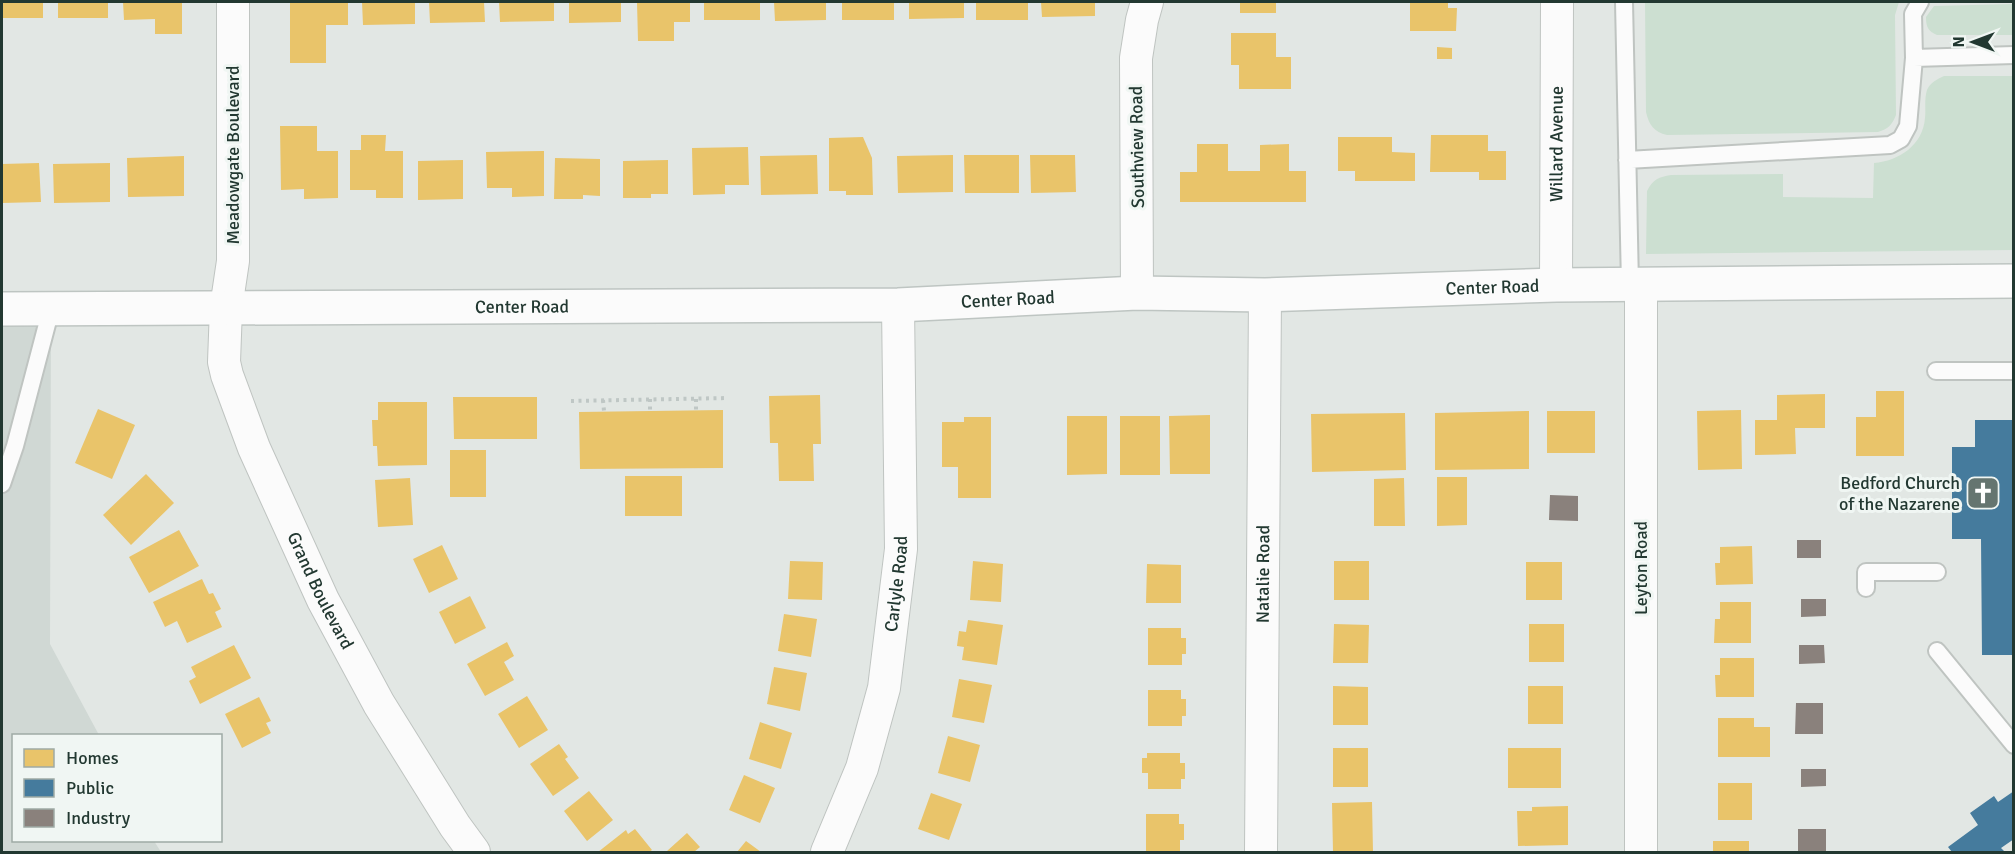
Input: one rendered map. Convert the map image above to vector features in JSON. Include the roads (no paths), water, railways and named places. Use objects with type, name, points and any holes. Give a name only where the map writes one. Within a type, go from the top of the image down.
[{"type":"main road","name":"Center Road","points":[[2,309],[898,305],[1137,293],[1265,295],[1556,285],[2013,281]]},
{"type":"street","name":"Meadowgate Boulevard","points":[[226,308],[233,261],[233,2]]},
{"type":"street","name":"Southview Road","points":[[1137,293],[1136,58],[1147,2]]},
{"type":"street","name":"Willard Avenue","points":[[1556,285],[1557,2]]},
{"type":"street","name":"Leyton Road","points":[[1635,284],[1641,852]]},
{"type":"street","name":"Natalie Road","points":[[1261,852],[1265,295]]},
{"type":"street","name":"Carlyle Road","points":[[827,852],[862,768],[884,688],[901,549],[898,305]]},
{"type":"street","name":"Grand Boulevard","points":[[226,308],[224,362],[254,448],[324,600],[379,704],[455,826],[474,852]]},
{"type":"lane","points":[[1624,2],[1627,160],[1635,284]]},
{"type":"lane","points":[[1627,160],[1890,145],[1901,139],[1908,126],[1914,58],[1913,14],[1920,2]]},
{"type":"lane","points":[[1914,58],[2013,55]]},
{"type":"lane","points":[[2,484],[15,446],[51,309]]},
{"type":"lane","points":[[1936,372],[2013,371]]},
{"type":"lane","points":[[1866,588],[1866,572],[1937,572]]},
{"type":"lane","points":[[1937,651],[2013,745]]},
{"type":"place","name":"Bedford Church of the Nazarene","points":[[1983,493]]}]
